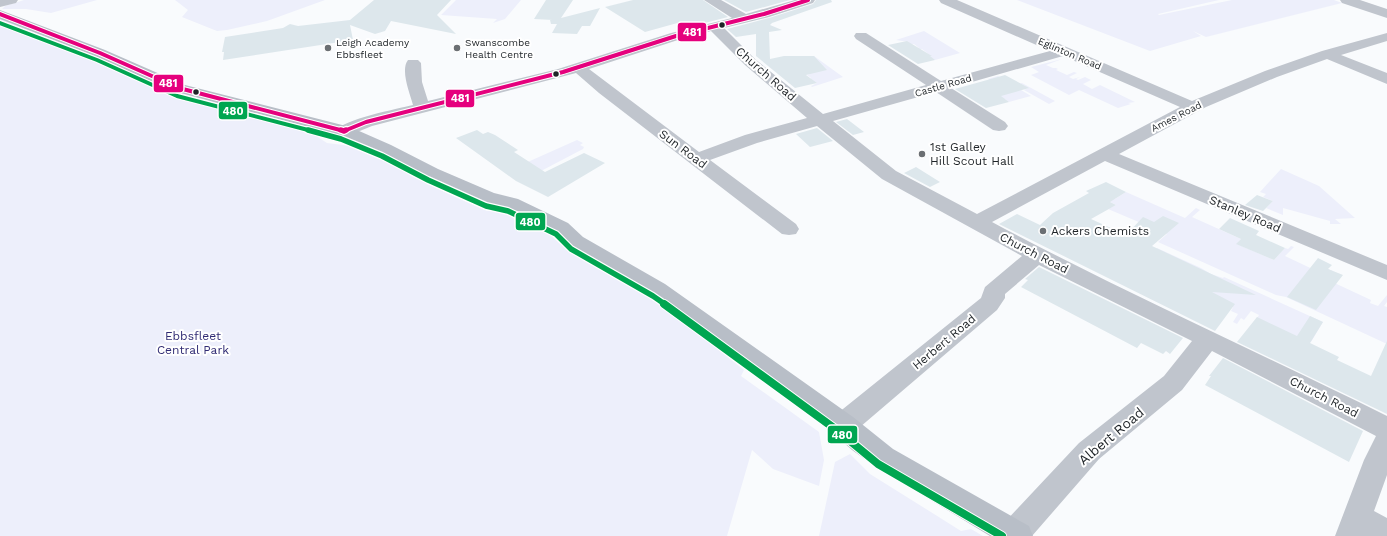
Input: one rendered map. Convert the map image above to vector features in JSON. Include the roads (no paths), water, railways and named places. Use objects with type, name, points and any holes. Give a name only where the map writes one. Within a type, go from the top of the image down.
[{"type":"main road","points":[[0,14],[100,52],[179,88],[235,104],[294,117],[344,132],[385,148],[452,182],[490,199],[511,203],[561,227],[574,241],[641,279],[677,303],[843,425],[862,442],[883,457],[1016,535]]},
{"type":"street","points":[[0,3],[11,0]]},
{"type":"street","points":[[711,0],[744,19]]},
{"type":"street","points":[[344,132],[366,122],[578,67],[665,39],[744,19],[808,0]]},
{"type":"street","name":"Eglinton Road","points":[[946,0],[1193,107]]},
{"type":"street","points":[[1347,0],[1387,14]]},
{"type":"street","name":"Church Road","points":[[714,26],[750,62],[884,171],[976,223],[1037,255],[1387,429]]},
{"type":"street","points":[[860,36],[999,126]]},
{"type":"street","name":"Ames Road","points":[[976,223],[1193,107],[1251,82],[1327,54],[1387,37]]},
{"type":"street","name":"Castle Road","points":[[697,159],[751,140],[1065,51]]},
{"type":"street","points":[[1327,54],[1387,79]]},
{"type":"street","points":[[413,63],[414,82],[422,107]]},
{"type":"street","name":"Sun Road","points":[[578,67],[605,90],[789,229]]},
{"type":"street","name":"Stanley Road","points":[[1103,154],[1387,273]]},
{"type":"street","name":"Herbert Road","points":[[843,425],[992,301],[994,298],[993,292],[1037,255]]},
{"type":"street","name":"Albert Road","points":[[1016,535],[1089,451],[1173,383],[1208,339]]},
{"type":"street","points":[[1387,442],[1378,460],[1353,526],[1387,534]]},
{"type":"place","name":"Leigh Academy Ebbsfleet","points":[[328,48]]},
{"type":"place","name":"Swanscombe Health Centre","points":[[457,48]]},
{"type":"place","name":"1st Galley Hill Scout Hall","points":[[922,154]]},
{"type":"place","name":"Ackers Chemists","points":[[1043,231]]},
{"type":"park label","name":"Ebbsfleet Central Park","points":[[193,343]]}]
